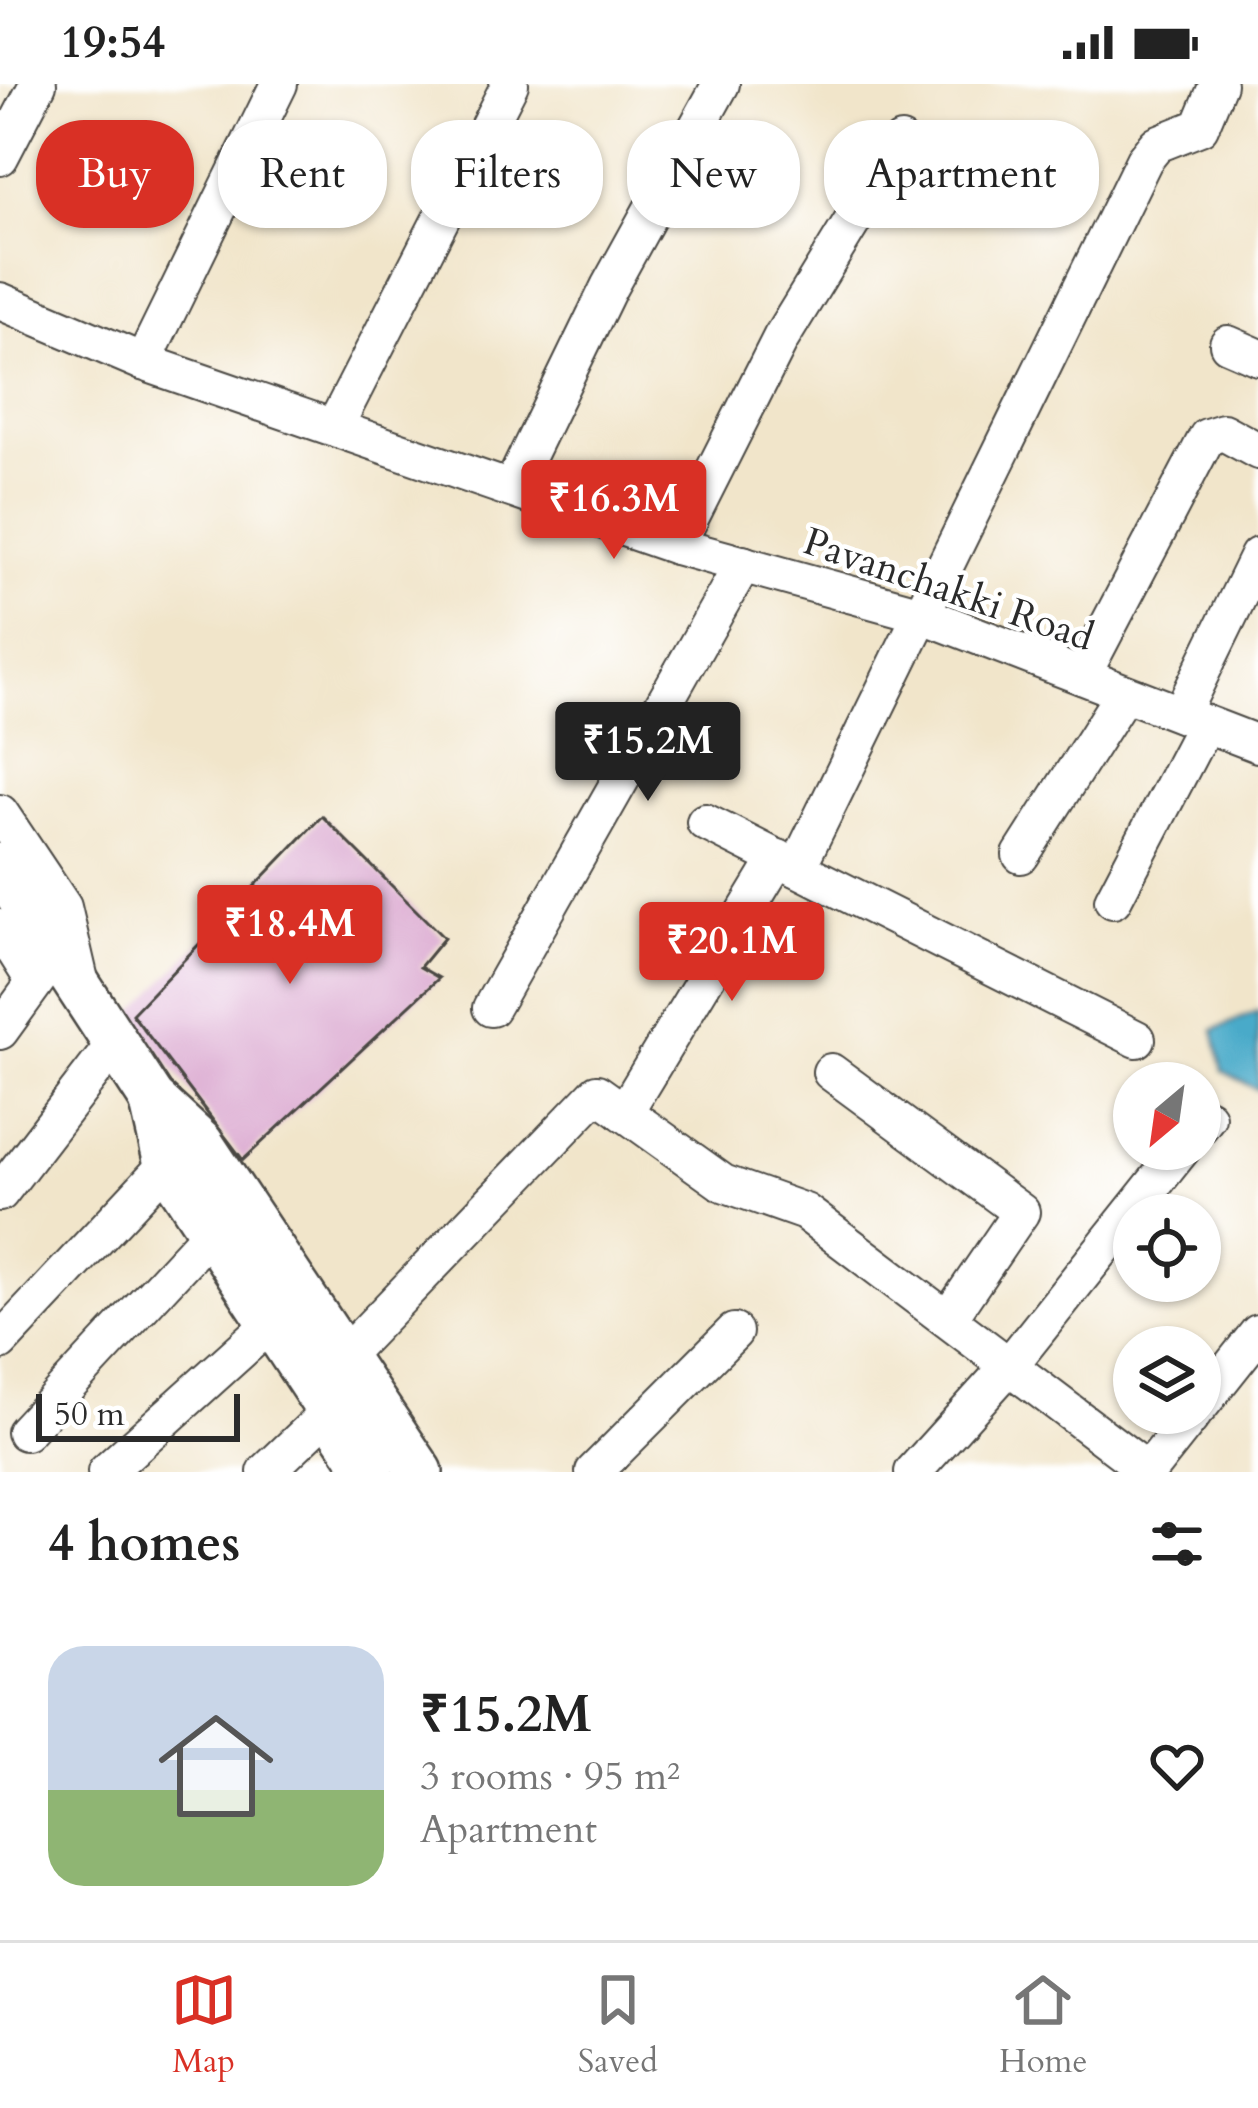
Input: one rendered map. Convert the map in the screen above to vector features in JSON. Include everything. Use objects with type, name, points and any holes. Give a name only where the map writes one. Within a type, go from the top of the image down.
[{"type":"main road","points":[[0,866],[55,964],[117,1041],[152,1099],[200,1143],[420,1472]]},
{"type":"main road","points":[[152,1099],[166,1164],[370,1472]]},
{"type":"street","points":[[0,157],[38,84]]},
{"type":"street","points":[[143,362],[279,84]]},
{"type":"street","points":[[334,426],[510,84]]},
{"type":"street","points":[[512,487],[609,287],[721,84]]},
{"type":"street","points":[[624,1113],[787,863],[918,613],[1149,150],[1200,128],[1218,84]]},
{"type":"street","points":[[676,546],[781,338],[848,228]]},
{"type":"street","name":"Pavanchakki Road","points":[[0,301],[143,362],[676,546],[918,613],[1258,744]]},
{"type":"street","points":[[1082,676],[1208,437],[1223,432],[1258,451]]},
{"type":"street","points":[[1113,900],[1258,556]]},
{"type":"street","points":[[490,1008],[743,564]]},
{"type":"street","points":[[1021,854],[1124,693]]},
{"type":"street","points":[[0,813],[63,907],[55,964],[0,1031]]},
{"type":"street","points":[[706,822],[1136,1039]]},
{"type":"street","points":[[0,927],[55,964]]},
{"type":"street","points":[[0,1193],[117,1041]]},
{"type":"street","points":[[831,1072],[1021,1212],[948,1319]]},
{"type":"street","points":[[343,1357],[597,1093],[723,1183],[805,1212],[1148,1471],[1177,1434]]},
{"type":"street","points":[[0,1342],[166,1164]]},
{"type":"street","points":[[913,1472],[1009,1366],[1165,1170]]},
{"type":"street","points":[[25,1432],[210,1232]]},
{"type":"street","points":[[106,1472],[269,1325]]},
{"type":"street","points":[[594,1472],[734,1332]]},
{"type":"street","points":[[1221,1380],[1258,1333]]},
{"type":"street","points":[[266,1472],[329,1412]]},
{"type":"water","points":[[1258,1011],[1258,1090],[1223,1071],[1214,1030]]},
{"type":"building","points":[[322,816],[444,938],[420,967],[439,978],[243,1160],[132,1014]]}]
